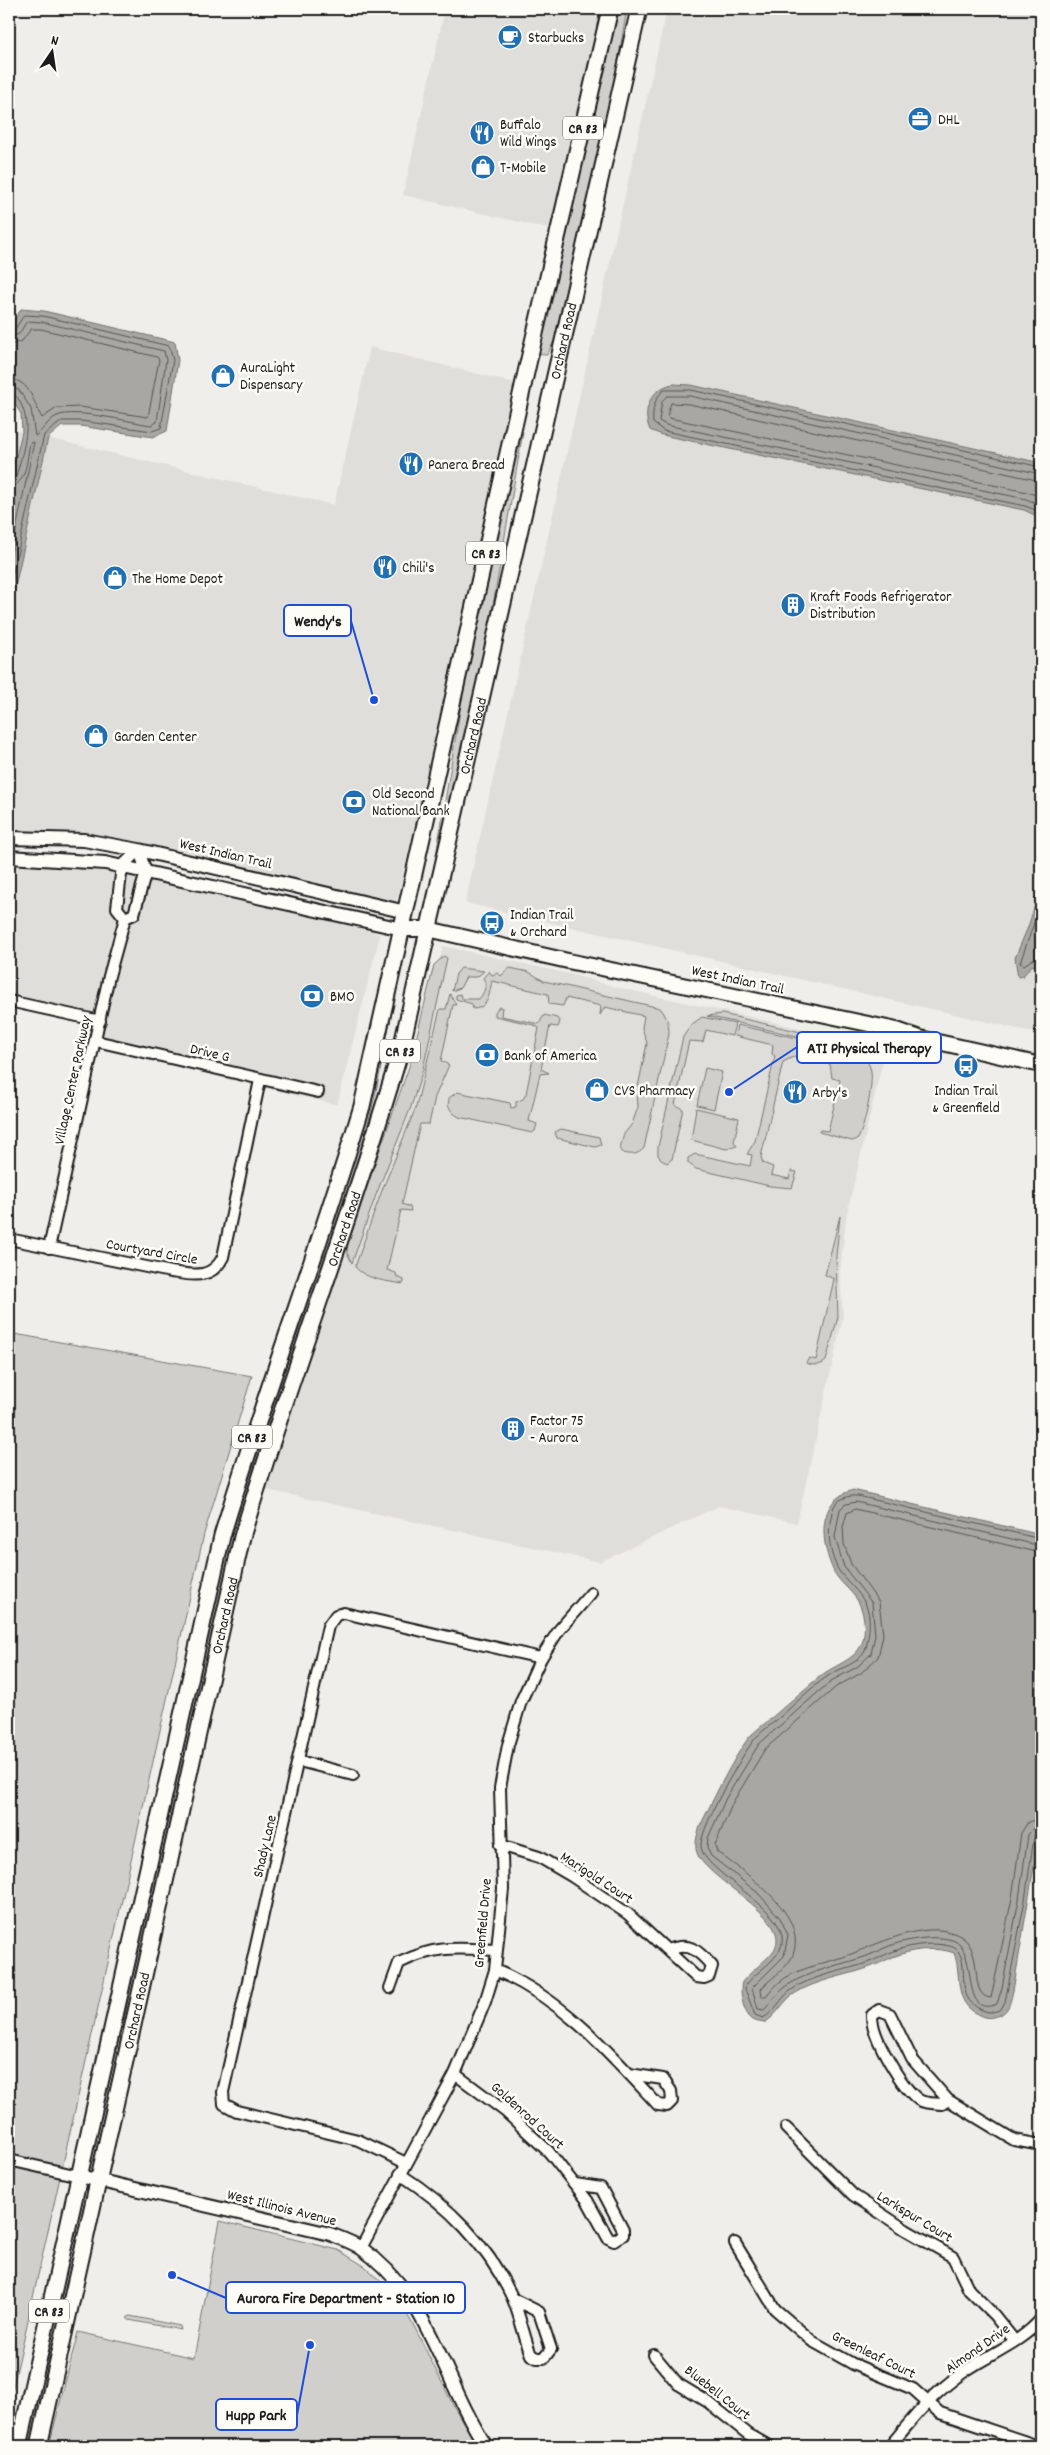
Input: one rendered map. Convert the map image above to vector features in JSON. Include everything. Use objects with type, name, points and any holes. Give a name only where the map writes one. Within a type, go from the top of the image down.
[{"type":"main road","name":"Orchard Road","points":[[19,2446],[222,1536],[245,1458],[335,1193],[362,1106],[526,368],[610,9]]},
{"type":"main road","name":"Orchard Road","points":[[40,2446],[242,1537],[265,1461],[385,1104],[401,1049],[640,9]]},
{"type":"main road","name":"West Indian Trail","points":[[406,912],[428,928]]},
{"type":"main road","name":"West Indian Trail","points":[[402,929],[428,928],[568,961],[897,1030],[920,1038],[1041,1065]]},
{"type":"street","name":"West Indian Trail","points":[[9,838],[84,840],[139,850],[406,912]]},
{"type":"street","points":[[125,918],[117,908],[122,866],[139,850],[146,872]]},
{"type":"street","points":[[9,857],[71,859],[122,866],[146,872]]},
{"type":"street","name":"West Indian Trail","points":[[146,872],[402,929]]},
{"type":"street","name":"Village Center Parkway","points":[[49,1248],[125,918],[134,914],[146,872]]},
{"type":"street","points":[[9,1001],[100,1021]]},
{"type":"street","name":"Drive G","points":[[96,1040],[260,1080],[318,1092]]},
{"type":"street","name":"Courtyard Circle","points":[[9,1239],[195,1276],[208,1274],[215,1269],[222,1256],[260,1080]]},
{"type":"street","name":"Greenfield Drive","points":[[361,2248],[455,2074],[471,2040],[495,1970],[495,1950],[503,1889],[500,1845],[500,1788],[508,1745],[521,1701],[541,1658],[559,1630],[591,1593]]},
{"type":"street","name":"Shady Lane","points":[[406,2163],[358,2140],[237,2111],[224,2104],[223,2092],[328,1626],[336,1615],[352,1614],[541,1658]]},
{"type":"street","points":[[299,1761],[353,1775]]},
{"type":"street","name":"Marigold Court","points":[[500,1845],[539,1857],[573,1877],[628,1914],[668,1950]]},
{"type":"street","points":[[390,1988],[399,1963],[419,1953],[446,1947],[495,1950]]},
{"type":"street","points":[[495,1970],[515,1978],[556,2004],[589,2032],[629,2074]]},
{"type":"street","points":[[948,2100],[942,2104],[922,2101],[913,2094],[887,2058],[872,2023],[872,2015],[879,2010],[890,2014],[912,2059],[948,2100],[1014,2140],[1041,2145]]},
{"type":"street","name":"Goldenrod Court","points":[[455,2074],[485,2094],[529,2132],[576,2184],[608,2238],[614,2241],[619,2238],[623,2230],[606,2194],[601,2188],[576,2184]]},
{"type":"street","name":"Larkspur Court","points":[[786,2128],[807,2146],[853,2196],[953,2257],[969,2290],[994,2315],[1014,2340]]},
{"type":"street","points":[[9,2160],[79,2176]]},
{"type":"street","points":[[400,2174],[432,2196],[456,2218],[492,2259],[513,2299],[531,2356],[544,2358],[551,2349],[539,2312],[513,2299]]},
{"type":"street","name":"West Illinois Avenue","points":[[79,2176],[330,2234],[361,2248],[393,2277],[416,2306],[426,2322],[455,2390],[486,2446]]},
{"type":"street","name":"Greenleaf Court","points":[[735,2242],[774,2309],[812,2340],[853,2364],[913,2390],[940,2413],[1038,2446]]},
{"type":"street","name":"Almond Drive","points":[[890,2446],[927,2400],[1041,2319]]},
{"type":"street","name":"Bluebell Court","points":[[654,2355],[678,2384],[708,2402],[748,2434],[769,2446]]},
{"type":"shaded area","points":[[445,9],[604,9],[553,230],[403,195]]},
{"type":"shaded area","points":[[617,9],[627,9],[617,67],[557,335],[547,355],[539,353]]},
{"type":"shaded area","points":[[667,9],[1041,9],[1041,1034],[465,903]]},
{"type":"shaded area","points":[[370,347],[515,383],[397,902],[171,848],[95,834],[9,832],[9,429],[334,505]]},
{"type":"shaded area","points":[[520,432],[523,432],[487,640],[437,862],[435,862],[468,662]]},
{"type":"shaded area","points":[[9,864],[49,864],[164,880],[369,929],[380,935],[337,1105],[85,1045],[89,1026],[9,1006]]},
{"type":"shaded area","points":[[443,946],[570,974],[620,988],[886,1047],[846,1218],[840,1273],[843,1317],[797,1523],[719,1506],[600,1562],[262,1489],[360,1202],[406,1084]]},
{"type":"shaded area","points":[[444,956],[447,958],[423,1069],[411,1107],[376,1195],[352,1263],[347,1253],[348,1240],[410,1064],[434,965]]},
{"type":"shaded area","points":[[461,968],[484,971],[477,977],[466,977],[460,988],[452,991],[456,974]]},
{"type":"shaded area","points":[[510,968],[529,972],[544,981],[660,1008],[667,1020],[669,1034],[644,1148],[639,1152],[632,1154],[623,1153],[620,1148],[624,1134],[632,1124],[638,1107],[637,1092],[647,1043],[642,1028],[644,1016],[605,1007],[600,1015],[601,1006],[566,998],[563,1006],[549,1004],[548,994],[492,981],[487,1000],[478,1008],[473,1009],[472,1004],[456,999],[456,995],[460,994],[463,999],[479,999],[485,989],[483,978],[489,971],[492,975],[498,973],[501,976]]},
{"type":"shaded area","points":[[395,986],[397,986],[376,1092],[355,1175],[258,1460],[121,2048],[119,2048],[138,1944],[224,1554]]},
{"type":"shaded area","points":[[450,994],[456,1005],[453,1005],[441,1061],[449,1065],[435,1097],[429,1124],[420,1124],[402,1204],[410,1207],[411,1211],[401,1210],[387,1270],[396,1273],[397,1277],[404,1280],[404,1282],[403,1284],[377,1279],[365,1275],[355,1267],[381,1193],[416,1107],[440,1009],[446,1009]]},
{"type":"shaded area","points":[[499,1007],[502,1007],[501,1016],[539,1024],[544,1015],[557,1018],[560,1022],[558,1027],[550,1026],[541,1069],[549,1073],[540,1074],[529,1121],[537,1124],[535,1131],[532,1133],[459,1117],[448,1106],[449,1098],[457,1092],[510,1103],[511,1108],[516,1107],[516,1102],[523,1099],[526,1094],[539,1028],[534,1025],[495,1016],[495,1012]]},
{"type":"shaded area","points":[[722,1014],[832,1039],[859,1050],[707,1016]]},
{"type":"shaded area","points":[[702,1017],[735,1024],[732,1036],[706,1030],[703,1042],[689,1041],[675,1105],[683,1109],[672,1159],[667,1163],[661,1160],[658,1155],[658,1147],[683,1037],[691,1025]]},
{"type":"shaded area","points":[[737,1025],[862,1052],[868,1062],[871,1071],[871,1086],[866,1116],[858,1139],[852,1141],[819,1132],[820,1130],[828,1131],[840,1080],[832,1078],[830,1064],[795,1056],[783,1062],[761,1157],[763,1163],[773,1167],[771,1175],[789,1179],[791,1171],[797,1172],[792,1188],[770,1186],[696,1169],[688,1163],[688,1158],[695,1154],[750,1166],[752,1155],[747,1154],[755,1141],[775,1056],[772,1054],[773,1045],[735,1036]]},
{"type":"shaded area","points":[[705,1068],[722,1072],[714,1109],[697,1105]]},
{"type":"shaded area","points":[[696,1108],[739,1118],[734,1142],[737,1146],[726,1149],[691,1140]]},
{"type":"shaded area","points":[[561,1129],[599,1137],[601,1145],[595,1147],[557,1138],[555,1132]]},
{"type":"shaded area","points":[[840,1216],[836,1256],[838,1317],[826,1361],[819,1365],[812,1365],[806,1363],[809,1358],[816,1360],[834,1279],[825,1275]]},
{"type":"shaded area","points":[[9,1333],[252,1376],[204,1534],[9,2405]]},
{"type":"shaded area","points":[[220,2221],[338,2250],[366,2267],[396,2296],[415,2328],[453,2405],[477,2446],[49,2446],[78,2332],[194,2358]]},
{"type":"shaded area","points":[[130,2316],[180,2326],[181,2330],[129,2320],[127,2318]]},
{"type":"shaded area","points":[[54,2317],[56,2317],[33,2446],[26,2446]]},
{"type":"water","points":[[21,309],[44,311],[175,342],[178,360],[167,431],[153,437],[80,426],[62,426],[48,438],[9,614],[9,485],[22,432],[21,414],[9,395],[9,335],[12,324]]},
{"type":"water","points":[[673,384],[691,385],[1041,463],[1041,518],[1024,510],[662,435],[650,430],[647,415],[648,408],[650,401],[659,390]]},
{"type":"water","points":[[1041,886],[1041,964],[1031,966],[1023,976],[1018,977],[1015,958],[1028,927]]},
{"type":"water","points":[[853,1490],[1041,1535],[1041,1825],[1012,1995],[1006,2011],[999,2016],[991,2018],[982,2016],[969,2008],[964,2001],[959,1986],[954,1953],[928,1949],[901,1954],[873,1966],[803,1989],[790,1997],[764,2023],[754,2021],[744,2008],[742,1982],[774,1950],[777,1937],[771,1924],[759,1911],[712,1872],[701,1860],[696,1849],[702,1823],[730,1767],[749,1737],[818,1678],[847,1660],[858,1650],[862,1643],[864,1624],[861,1608],[856,1598],[834,1572],[829,1561],[824,1536],[824,1524],[832,1503],[841,1495]]},
{"type":"place","name":"Starbucks","points":[[510,37]]},
{"type":"place","name":"DHL","points":[[920,119]]},
{"type":"place","name":"Buffalo Wild Wings","points":[[482,133]]},
{"type":"place","name":"T-Mobile","points":[[483,167]]},
{"type":"place","name":"AuraLight Dispensary","points":[[223,376]]},
{"type":"place","name":"Panera Bread","points":[[411,464]]},
{"type":"place","name":"Chili's","points":[[385,567]]},
{"type":"place","name":"The Home Depot","points":[[115,578]]},
{"type":"place","name":"Kraft Foods Refrigerator Distribution","points":[[793,605]]},
{"type":"place","name":"Wendy's","points":[[374,700]]},
{"type":"place","name":"Garden Center","points":[[96,736]]},
{"type":"place","name":"Old Second National Bank","points":[[354,802]]},
{"type":"place","name":"Indian Trail & Orchard","points":[[492,923]]},
{"type":"place","name":"BMO","points":[[312,996]]},
{"type":"place","name":"Bank of America","points":[[487,1055]]},
{"type":"place","name":"Indian Trail & Greenfield","points":[[966,1066]]},
{"type":"place","name":"CVS Pharmacy","points":[[597,1090]]},
{"type":"place","name":"ATI Physical Therapy","points":[[729,1092]]},
{"type":"place","name":"Arby's","points":[[795,1092]]},
{"type":"place","name":"Factor 75 - Aurora","points":[[513,1429]]},
{"type":"place","name":"Aurora Fire Department - Station 10","points":[[172,2275]]},
{"type":"place","name":"Hupp Park","points":[[310,2345]]}]
